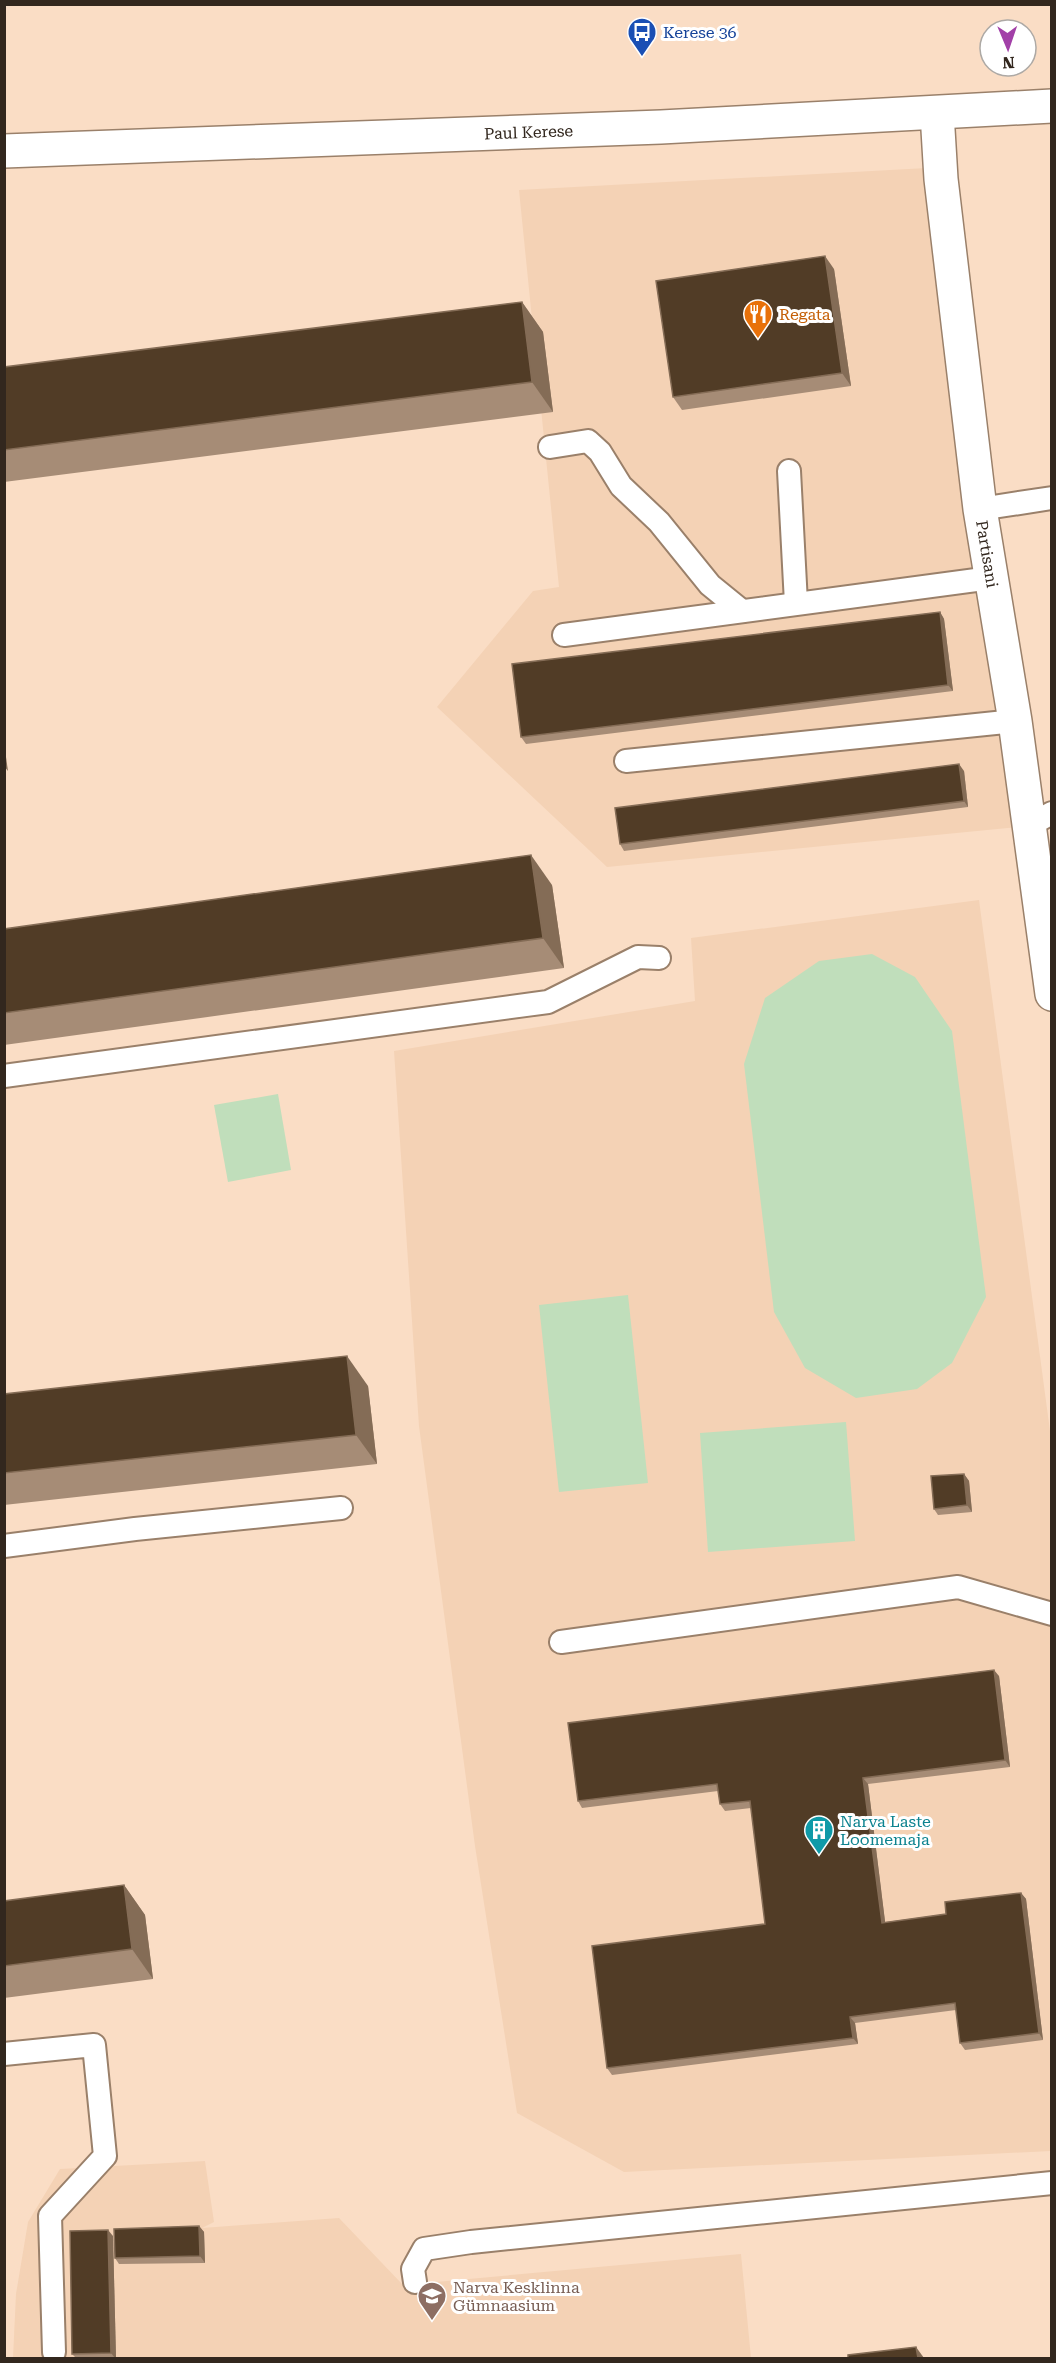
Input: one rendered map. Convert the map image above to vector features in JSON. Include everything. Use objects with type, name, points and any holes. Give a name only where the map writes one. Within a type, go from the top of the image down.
[{"type":"main road","name":"Paul Kerese","points":[[4,151],[661,127],[1052,106]]},
{"type":"main road","name":"Partisani","points":[[937,113],[941,179],[991,578],[1016,721],[1040,820],[1052,994]]},
{"type":"lane","points":[[550,447],[588,441],[600,452],[621,486],[659,522],[710,585],[742,610]]},
{"type":"lane","points":[[789,471],[796,603]]},
{"type":"lane","points":[[981,509],[1052,498]]},
{"type":"lane","points":[[564,634],[991,578]]},
{"type":"lane","points":[[626,761],[1016,721]]},
{"type":"lane","points":[[4,1076],[548,1002],[638,957],[659,958]]},
{"type":"lane","points":[[4,1546],[135,1529],[341,1508]]},
{"type":"lane","points":[[561,1642],[958,1587],[1052,1614]]},
{"type":"lane","points":[[4,2054],[94,2045],[105,2156],[50,2216],[54,2352]]},
{"type":"lane","points":[[415,2282],[413,2269],[424,2249],[459,2243],[1052,2183]]},
{"type":"shaded area","points":[[945,167],[1028,826],[607,867],[437,707],[533,591],[559,587],[519,190]]},
{"type":"shaded area","points":[[979,900],[1052,1446],[1051,2151],[624,2172],[517,2113],[475,1846],[419,1426],[394,1051],[695,1001],[691,938]]},
{"type":"shaded area","name":"Narva Kesklinna Gümnaasium","points":[[205,2161],[214,2222],[202,2228],[339,2218],[403,2285],[741,2254],[751,2358],[13,2358],[16,2294],[28,2222],[60,2169]]},
{"type":"green space","points":[[872,954],[915,977],[952,1031],[986,1297],[952,1363],[917,1389],[856,1398],[805,1368],[774,1312],[744,1064],[765,998],[819,961]]},
{"type":"green space","points":[[278,1094],[291,1170],[228,1182],[214,1105]]},
{"type":"green space","points":[[628,1295],[648,1483],[559,1492],[539,1305]]},
{"type":"green space","points":[[846,1422],[855,1541],[708,1552],[700,1433]]},
{"type":"building","name":"Regata","points":[[825,256],[842,373],[673,397],[656,281]]},
{"type":"building","points":[[522,302],[532,382],[4,450],[4,367]]},
{"type":"building","points":[[940,612],[948,685],[521,737],[512,664]]},
{"type":"building","points":[[959,764],[964,801],[620,844],[615,808]]},
{"type":"building","points":[[531,855],[543,938],[4,1013],[4,929]]},
{"type":"building","points":[[347,1356],[356,1435],[4,1473],[4,1394]]},
{"type":"building","points":[[964,1474],[967,1505],[934,1509],[931,1476]]},
{"type":"building","name":"Narva Laste Loomemaja","points":[[994,1670],[1005,1760],[863,1778],[882,1923],[946,1914],[945,1902],[1021,1893],[1039,2033],[960,2043],[955,2003],[850,2017],[853,2038],[607,2068],[592,1946],[765,1924],[750,1801],[720,1804],[717,1784],[578,1801],[568,1723]]},
{"type":"building","points":[[124,1885],[132,1949],[4,1966],[4,1901]]},
{"type":"building","points":[[199,2226],[200,2256],[115,2258],[114,2229]]},
{"type":"building","points":[[108,2230],[111,2353],[72,2354],[70,2231]]},
{"type":"building","points":[[916,2347],[918,2358],[848,2358],[848,2355]]},
{"type":"place","name":"Kerese 36","points":[[642,58]]},
{"type":"place","name":"Regata","points":[[758,340]]},
{"type":"place","name":"Narva Laste Loomemaja","points":[[819,1856]]},
{"type":"place","name":"Narva Kesklinna Gümnaasium","points":[[432,2322]]}]
